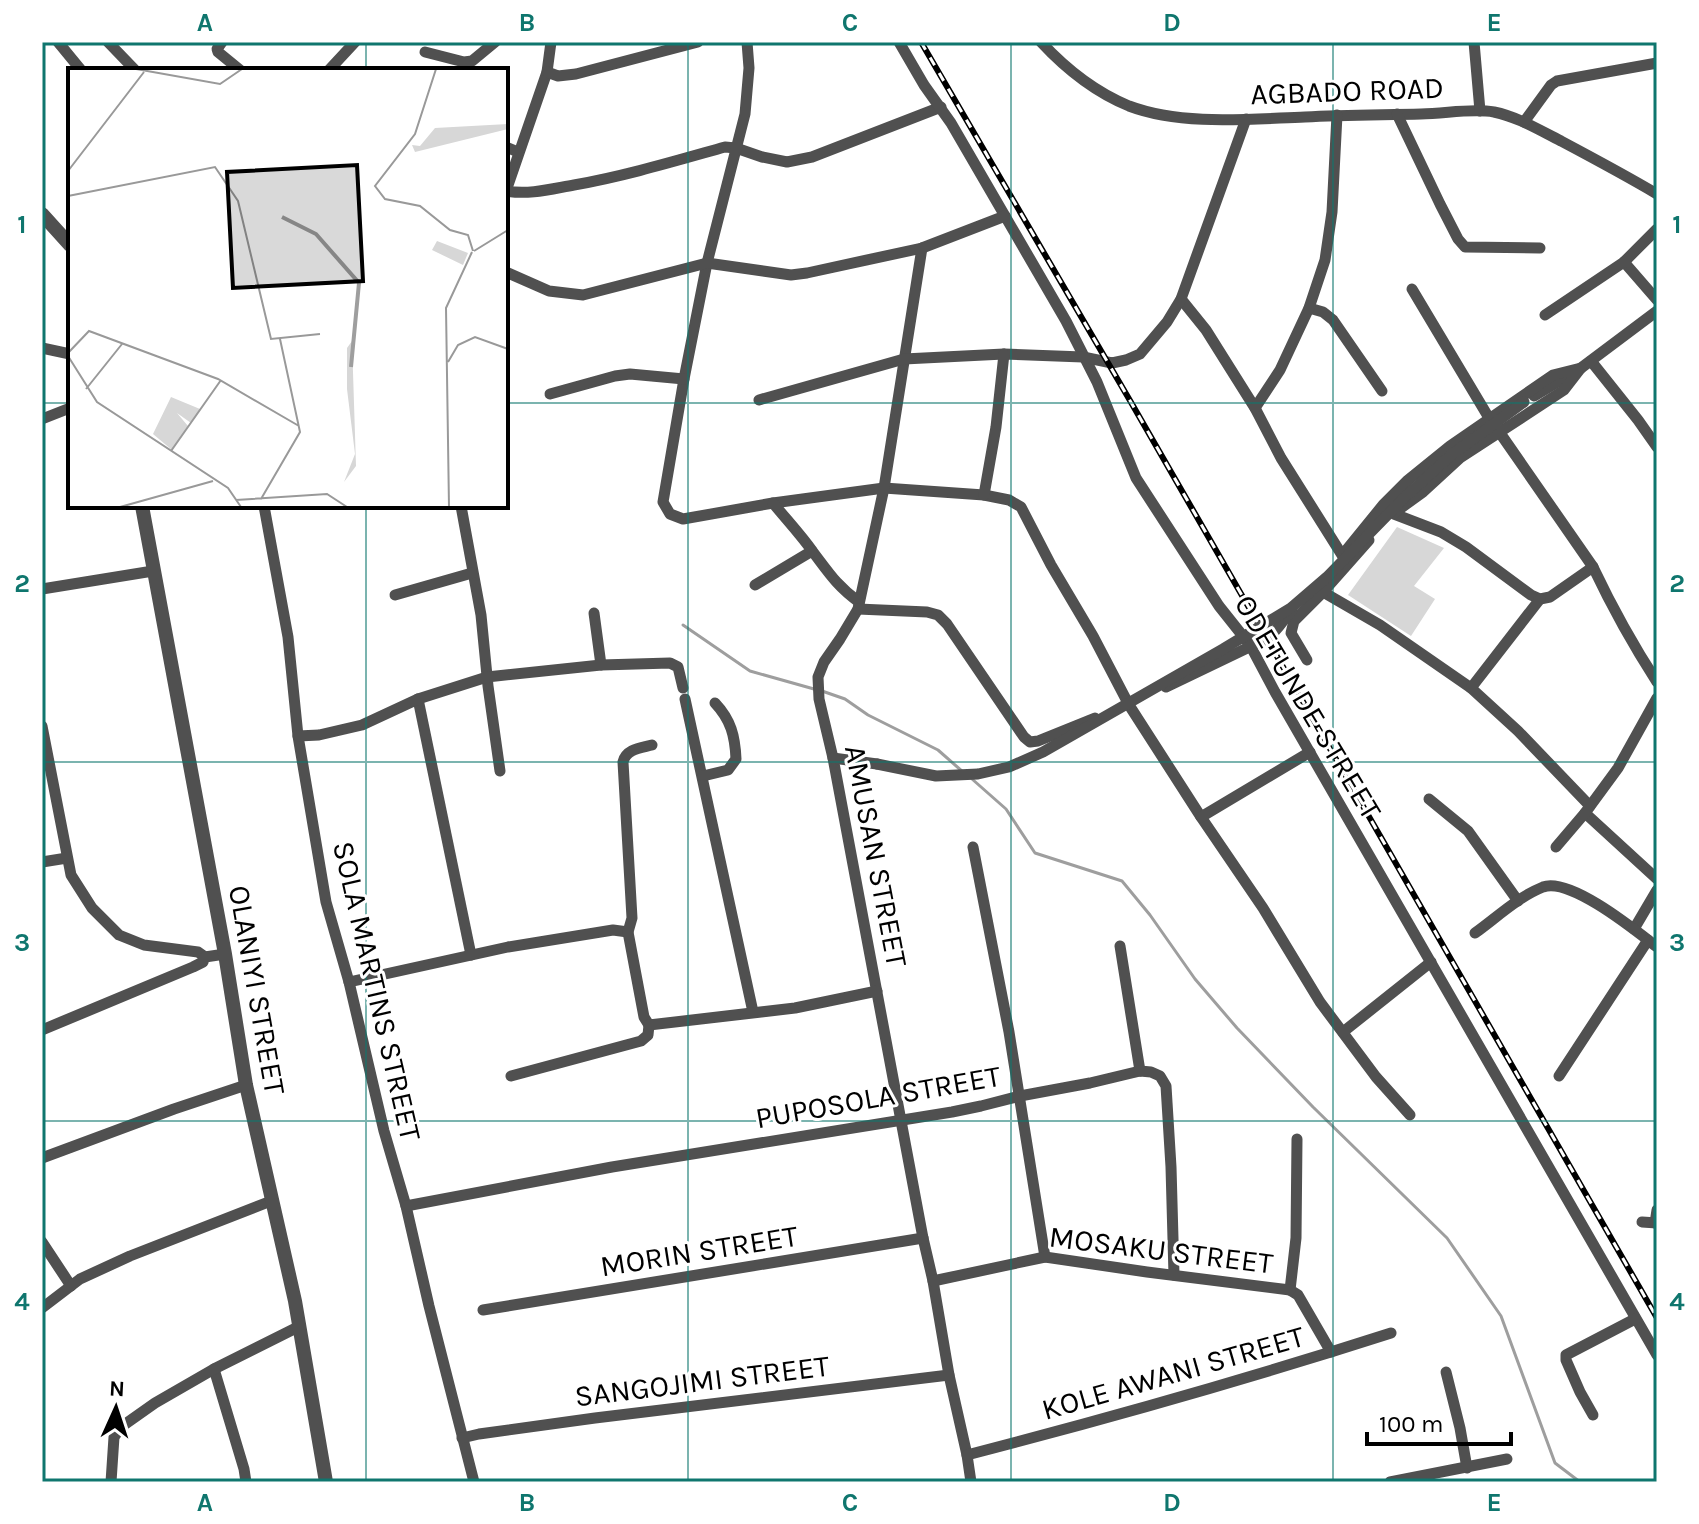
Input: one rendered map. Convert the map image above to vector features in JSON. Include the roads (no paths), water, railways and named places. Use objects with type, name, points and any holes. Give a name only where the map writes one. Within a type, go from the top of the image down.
[{"type":"street","points":[[58,42],[79,68]]},
{"type":"street","points":[[108,42],[133,68]]},
{"type":"street","points":[[222,42],[218,52],[238,68]]},
{"type":"street","points":[[331,68],[355,42]]},
{"type":"street","points":[[425,52],[464,62],[472,61],[495,42]]},
{"type":"street","points":[[508,184],[547,72],[551,42]]},
{"type":"street","points":[[640,42],[646,55]]},
{"type":"street","points":[[547,72],[558,76],[576,74],[698,42]]},
{"type":"street","points":[[747,42],[749,68],[745,114],[707,263],[684,379],[663,502],[670,514],[683,519],[884,488],[984,495],[1009,500],[1021,507],[1129,705],[1263,908],[1320,1002],[1376,1077],[1410,1115]]},
{"type":"street","name":"ODETUNDE STREET","points":[[899,42],[941,107],[1066,321],[1097,382],[1136,478],[1219,606],[1250,645],[1657,1355]]},
{"type":"street","name":"AGBADO ROAD","points":[[1041,42],[1086,83],[1130,106],[1154,113],[1246,119],[1496,113],[1524,122],[1657,194]]},
{"type":"street","points":[[1474,42],[1480,111]]},
{"type":"street","points":[[1524,122],[1557,81],[1657,63]]},
{"type":"street","points":[[508,191],[536,192],[612,178],[725,147],[787,162],[812,157],[941,107]]},
{"type":"street","points":[[1397,114],[1446,216],[1465,247],[1540,248]]},
{"type":"street","points":[[1255,408],[1280,370],[1309,308],[1325,260],[1337,115]]},
{"type":"street","points":[[759,400],[904,359],[1004,354],[1083,357],[1112,363],[1140,354],[1167,322],[1181,299],[1246,119]]},
{"type":"street","points":[[508,148],[518,152]]},
{"type":"street","points":[[42,214],[68,243]]},
{"type":"street","points":[[508,273],[549,291],[583,295],[707,263],[791,275],[922,248],[1005,216]]},
{"type":"street","points":[[1545,315],[1624,262],[1657,229]]},
{"type":"street","name":"AMUSAN STREET","points":[[922,248],[884,488],[858,606],[818,677],[819,699],[833,758],[971,1482]]},
{"type":"street","points":[[1624,262],[1657,300]]},
{"type":"street","points":[[1412,289],[1489,418]]},
{"type":"street","points":[[1181,299],[1206,330],[1342,555]]},
{"type":"street","points":[[1309,308],[1323,312],[1333,320],[1382,391]]},
{"type":"street","points":[[833,758],[936,776],[978,774],[1009,767],[1043,752],[1291,608],[1327,577],[1450,456],[1524,402],[1586,364],[1657,311]]},
{"type":"street","points":[[42,348],[68,354]]},
{"type":"street","points":[[984,495],[1004,354]]},
{"type":"street","points":[[773,503],[858,606],[938,615],[974,661],[1024,737],[1030,742],[1038,741],[1129,705],[1278,631],[1283,620],[1408,480],[1489,418],[1553,375],[1586,364]]},
{"type":"street","points":[[1307,660],[1291,633],[1294,621],[1394,514],[1460,458],[1564,390],[1586,364]]},
{"type":"street","points":[[1586,364],[1638,420],[1657,447]]},
{"type":"street","points":[[550,394],[630,374],[684,379]]},
{"type":"street","points":[[42,419],[68,409]]},
{"type":"street","points":[[1500,433],[1593,567],[1630,640],[1657,682]]},
{"type":"street","name":"OLANIYI STREET","points":[[142,508],[225,954],[246,1085],[288,1266],[326,1482]]},
{"type":"street","name":"SOLA MARTINS STREET","points":[[264,508],[288,637],[298,736],[326,902],[349,982],[474,1482]]},
{"type":"street","points":[[461,508],[481,615],[500,771]]},
{"type":"street","points":[[1394,514],[1441,532],[1540,599],[1550,597],[1593,567]]},
{"type":"street","points":[[755,585],[812,551]]},
{"type":"street","points":[[42,589],[153,571]]},
{"type":"street","points":[[395,595],[472,573]]},
{"type":"street","points":[[1323,592],[1380,625],[1471,688],[1518,731],[1587,810],[1657,879]]},
{"type":"street","points":[[1471,688],[1540,599]]},
{"type":"street","points":[[594,613],[601,665]]},
{"type":"street","points":[[298,736],[319,735],[362,725],[418,699],[487,677],[601,665],[670,663],[678,667],[753,1012]]},
{"type":"street","points":[[1556,847],[1618,768],[1657,698]]},
{"type":"street","points":[[418,699],[471,955]]},
{"type":"street","points":[[703,776],[728,770],[736,759],[731,726],[727,716],[715,703]]},
{"type":"street","points":[[42,726],[71,875],[92,908],[119,935],[144,945],[198,952],[205,957],[225,954]]},
{"type":"street","points":[[511,1076],[641,1041],[648,1035],[649,1025],[644,1017],[628,932],[632,918],[623,762],[627,752],[652,745]]},
{"type":"street","points":[[1201,817],[1310,752]]},
{"type":"street","points":[[1429,799],[1468,831],[1518,901]]},
{"type":"street","points":[[973,847],[1020,1096],[1045,1257]]},
{"type":"street","points":[[42,862],[67,858]]},
{"type":"street","points":[[1475,933],[1518,901],[1544,886],[1556,885],[1595,903],[1653,944],[1559,1076]]},
{"type":"street","points":[[1634,929],[1657,890]]},
{"type":"street","points":[[349,982],[471,955],[613,930],[628,932]]},
{"type":"street","points":[[1120,946],[1140,1071],[1160,1076],[1166,1086],[1174,1275]]},
{"type":"street","points":[[42,1030],[193,967],[203,962],[205,957]]},
{"type":"street","points":[[1343,1032],[1431,962]]},
{"type":"street","points":[[649,1025],[795,1008],[877,991]]},
{"type":"street","name":"PUPOSOLA STREET","points":[[406,1206],[612,1167],[902,1121],[1140,1071]]},
{"type":"street","points":[[42,1158],[246,1085]]},
{"type":"street","points":[[1297,1139],[1296,1238],[1290,1290],[1298,1295],[1331,1352]]},
{"type":"street","points":[[42,1308],[80,1279],[271,1201]]},
{"type":"street","points":[[1642,1222],[1656,1219]]},
{"type":"street","name":"MORIN STREET","points":[[483,1310],[923,1238]]},
{"type":"street","points":[[42,1242],[71,1286]]},
{"type":"street","name":"MOSAKU STREET","points":[[933,1281],[1045,1257],[1290,1290]]},
{"type":"street","points":[[1593,1415],[1580,1392],[1566,1355],[1635,1319]]},
{"type":"street","points":[[111,1482],[114,1437],[121,1427],[214,1369],[300,1326]]},
{"type":"street","name":"KOLE AWANI STREET","points":[[967,1455],[1085,1425],[1391,1333]]},
{"type":"street","points":[[214,1369],[246,1482]]},
{"type":"street","points":[[1446,1372],[1467,1468]]},
{"type":"street","name":"SANGOJIMI STREET","points":[[462,1438],[595,1418],[949,1375]]},
{"type":"street","points":[[1390,1482],[1507,1459]]},
{"type":"waterway","points":[[683,625],[750,671],[814,689]]},
{"type":"waterway","points":[[822,691],[845,699],[868,715],[938,750],[963,772]]},
{"type":"waterway","points":[[972,779],[1006,809],[1035,853],[1122,881],[1195,979],[1237,1028],[1447,1238],[1501,1316],[1555,1463],[1580,1482]]},
{"type":"railway","points":[[921,42],[1657,1318]]}]
